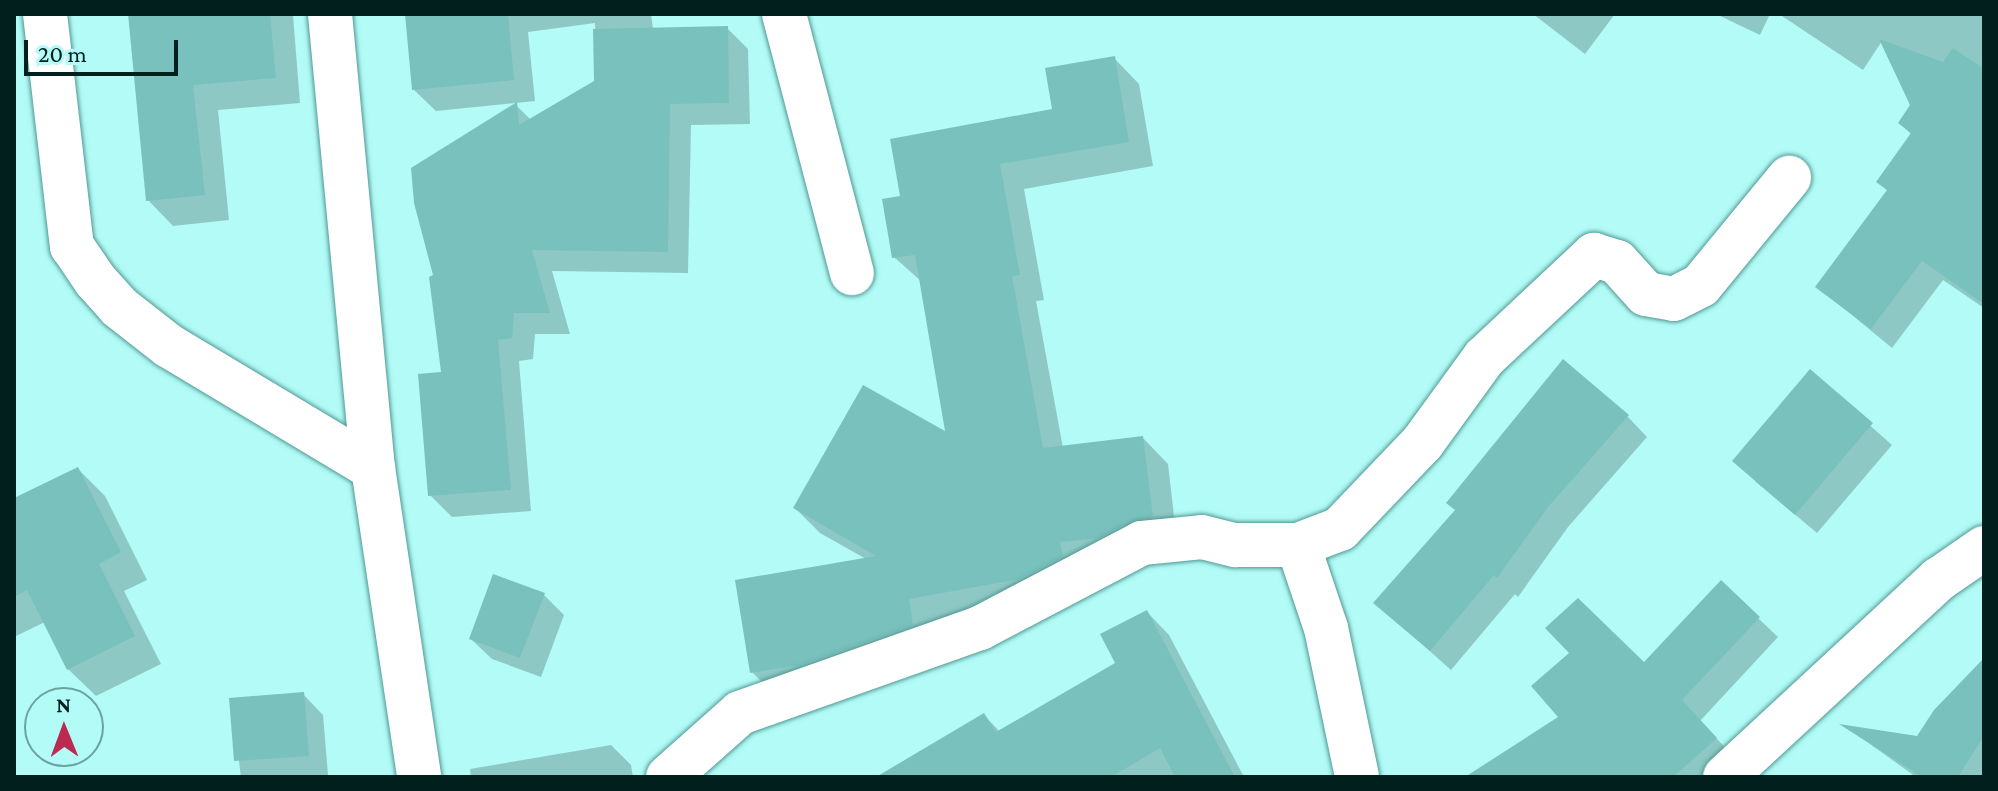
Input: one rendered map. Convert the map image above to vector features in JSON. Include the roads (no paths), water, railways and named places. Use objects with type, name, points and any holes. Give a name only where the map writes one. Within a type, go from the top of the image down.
[{"type":"street","points":[[45,14],[72,246],[95,280],[119,307],[169,346],[373,468]]},
{"type":"street","points":[[330,14],[373,468],[419,777]]},
{"type":"street","points":[[784,14],[852,273]]},
{"type":"street","points":[[668,777],[740,713],[980,628],[1142,543],[1202,537],[1235,545],[1298,545],[1340,529],[1379,492],[1484,358],[1594,255],[1617,262],[1646,294],[1674,299],[1701,285],[1789,178]]},
{"type":"street","points":[[1298,545],[1326,628],[1357,777]]},
{"type":"street","points":[[1725,777],[1939,579],[1984,548]]}]
